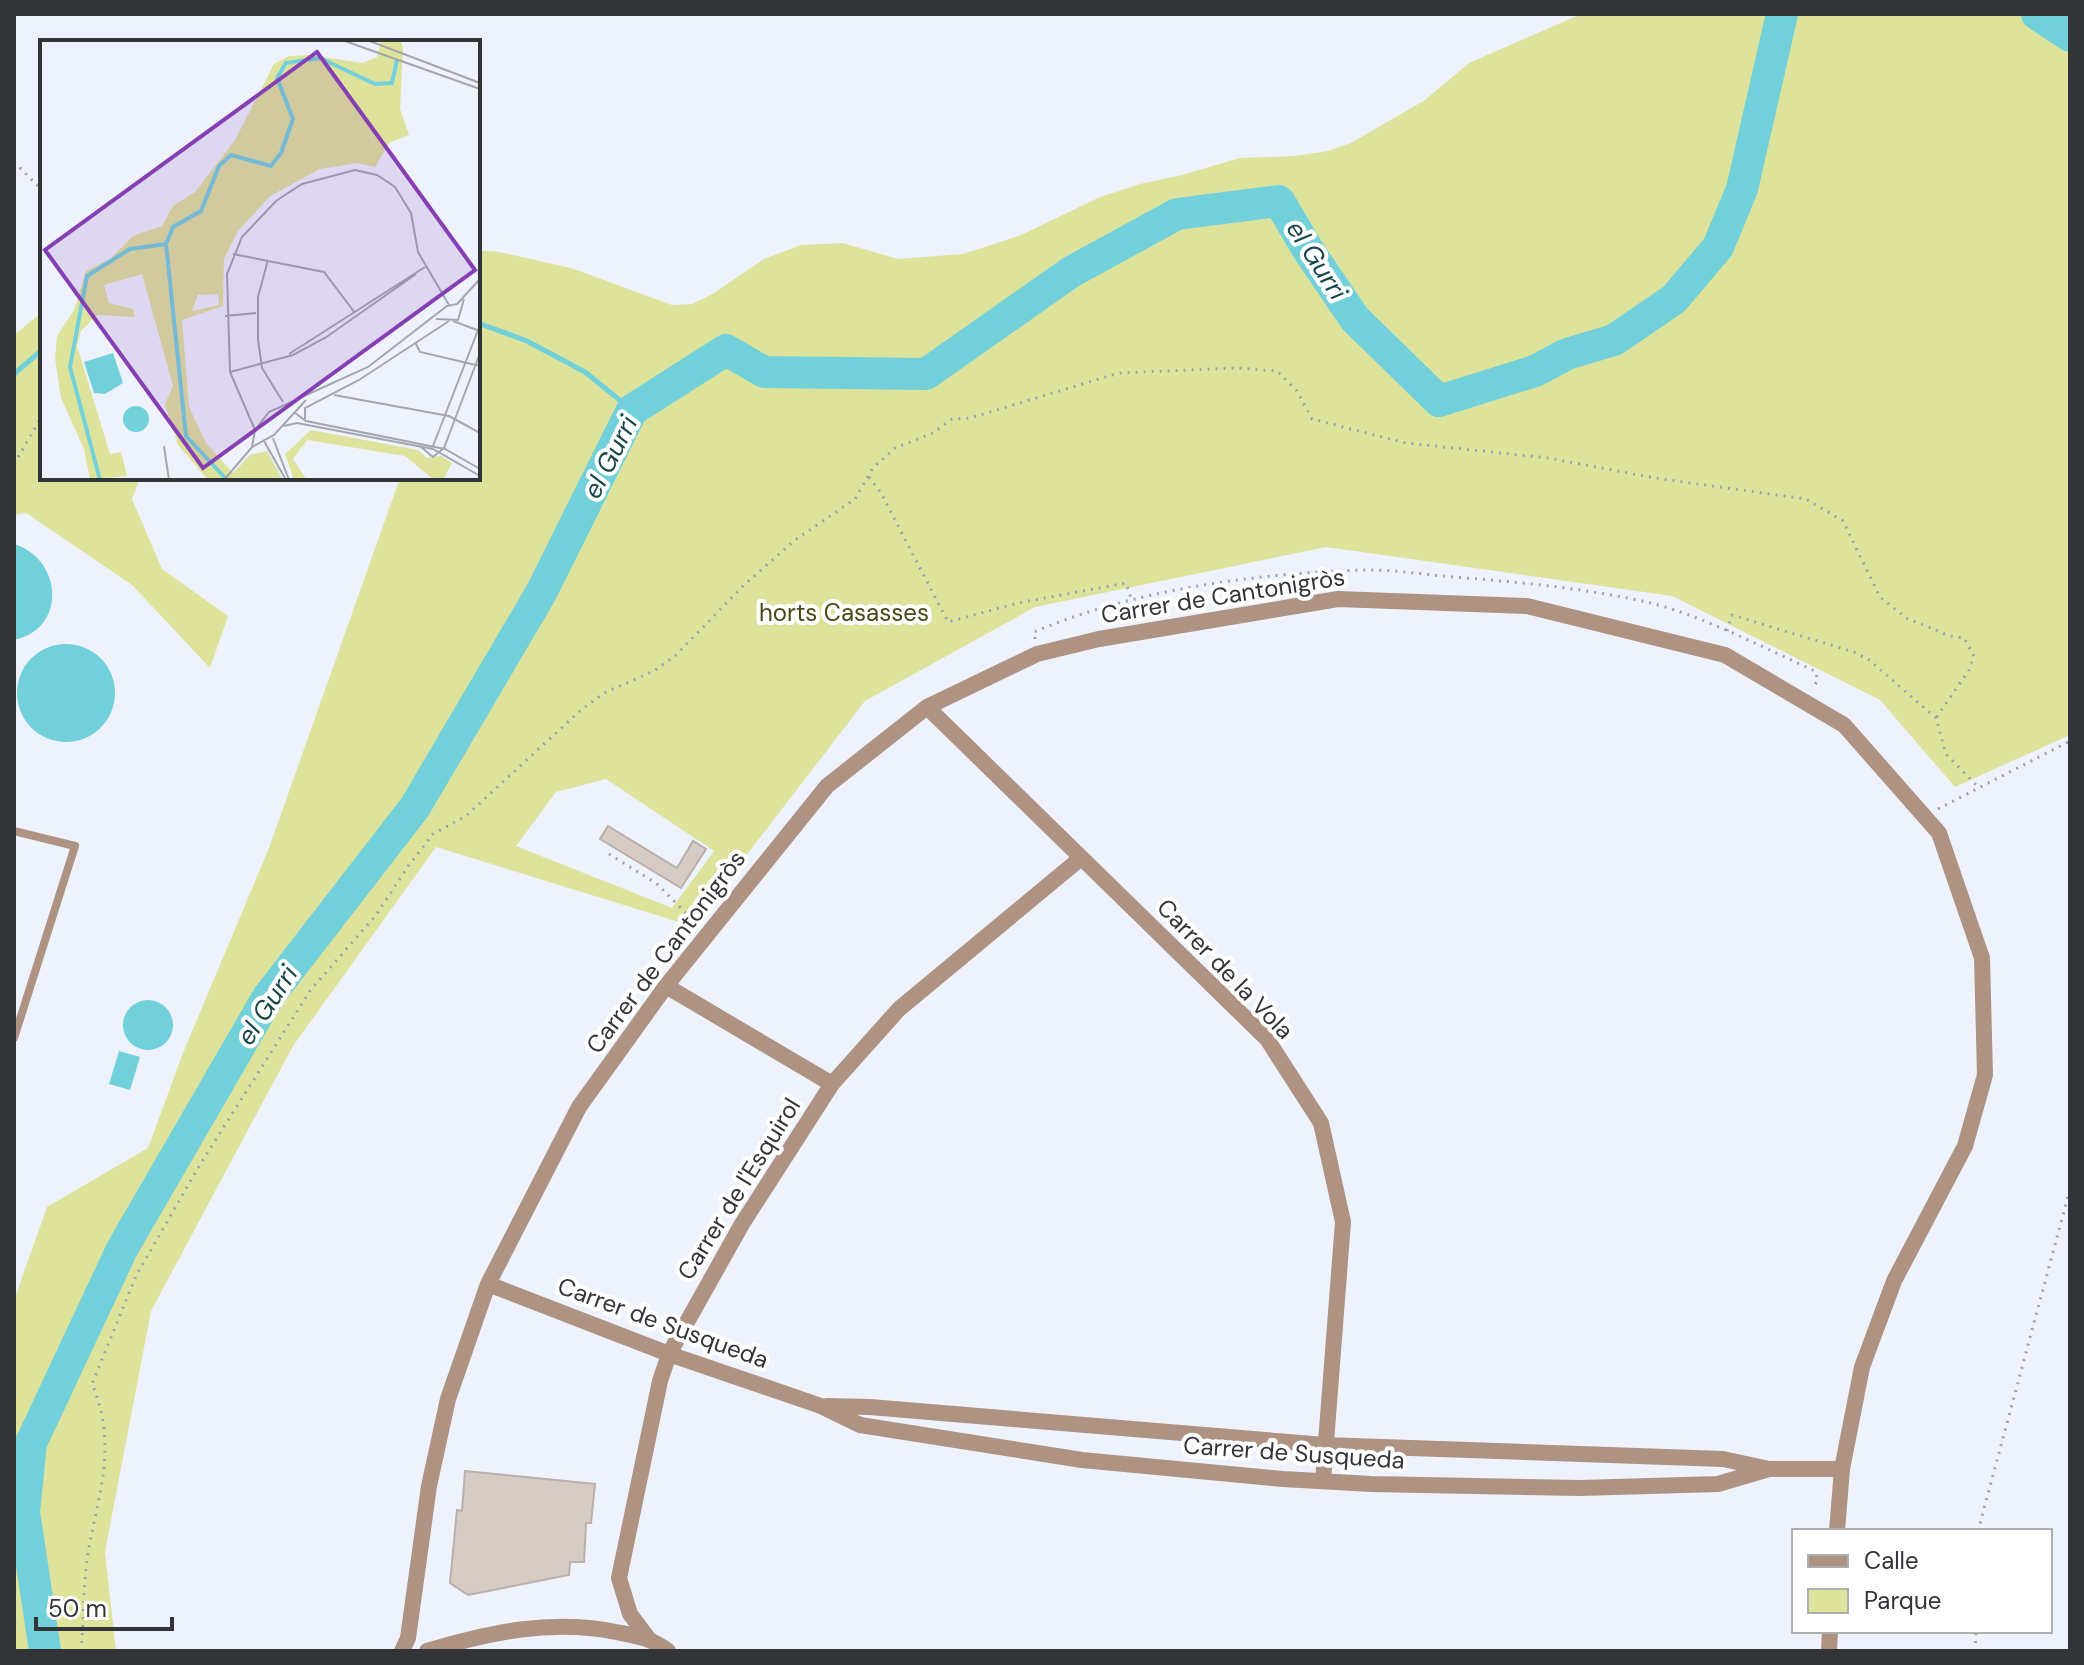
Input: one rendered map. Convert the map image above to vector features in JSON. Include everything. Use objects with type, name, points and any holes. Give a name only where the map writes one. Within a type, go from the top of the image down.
[{"type":"street","name":"Carrer de Cantonigròs","points":[[402,1651],[408,1638],[429,1486],[448,1399],[488,1284],[579,1107],[666,986],[827,786],[927,707],[1037,654],[1099,639],[1338,599],[1527,606],[1725,655],[1844,725],[1939,833],[1982,958],[1985,1075],[1965,1146],[1894,1281],[1862,1367],[1842,1469],[1837,1529]]},
{"type":"street","name":"Carrer de la Vola","points":[[927,707],[1267,1039],[1321,1123],[1343,1222],[1323,1481]]},
{"type":"street","name":"Carrer de l'Esquirol","points":[[648,1638],[630,1614],[619,1578],[660,1381],[669,1354],[742,1224],[832,1084],[899,1009],[1081,858]]},
{"type":"street","points":[[666,986],[832,1084]]},
{"type":"street","name":"Carrer de Susqueda","points":[[488,1284],[669,1354],[821,1406],[860,1425],[1051,1456],[1268,1478],[1580,1488],[1718,1484],[1769,1469]]},
{"type":"street","name":"Carrer de Susqueda","points":[[821,1406],[870,1407],[1325,1445],[1723,1459],[1769,1469],[1842,1469]]},
{"type":"street","points":[[427,1651],[483,1634],[532,1627],[594,1627],[648,1638],[668,1651]]},
{"type":"lane","points":[[14,831],[75,846],[14,1038]]},
{"type":"path","points":[[14,162],[40,188]]},
{"type":"path","points":[[14,464],[40,419]]},
{"type":"path","points":[[868,476],[881,493],[948,622],[1018,603],[1126,583],[1131,598]]},
{"type":"path","points":[[1727,631],[1732,615],[1854,652],[1869,660],[1936,718],[1946,754],[1979,788]]},
{"type":"path","points":[[1936,718],[1962,679]]},
{"type":"path","points":[[1924,816],[2070,741]]},
{"type":"path","points":[[609,854],[656,883],[686,912]]},
{"type":"path","points":[[1979,1529],[2070,1189]]},
{"type":"green space","name":"horts Casasses","points":[[1581,14],[2070,14],[2070,735],[1955,787],[1880,700],[1672,596],[1326,547],[1035,607],[865,701],[692,926],[436,847],[293,1046],[151,1311],[105,1552],[116,1651],[14,1651],[14,1300],[47,1207],[148,1148],[183,1053],[269,848],[399,480],[480,480],[480,251],[494,251],[571,268],[672,305],[692,304],[711,295],[764,259],[801,245],[843,243],[898,259],[963,254],[1019,236],[1100,197],[1140,184],[1240,158],[1328,151],[1351,143],[1425,100],[1469,63]],"holes":[[[606,779],[714,851],[672,908],[516,846],[556,792]]]},
{"type":"green space","points":[[40,314],[40,480],[139,480],[132,499],[162,569],[228,616],[210,668],[132,585],[26,513],[14,515],[14,335]]},
{"type":"water","points":[[14,544],[30,552],[42,564],[50,578],[52,594],[50,609],[43,622],[31,633],[14,640]]},
{"type":"water","points":[[66,644],[85,648],[101,658],[111,674],[115,693],[111,712],[101,728],[85,738],[66,742],[47,738],[31,728],[21,712],[17,693],[21,674],[31,658],[47,648]]},
{"type":"water","points":[[148,1000],[166,1007],[173,1025],[166,1043],[148,1050],[130,1043],[123,1025],[130,1007]]},
{"type":"water","points":[[119,1051],[140,1057],[130,1090],[109,1084]]},
{"type":"building","points":[[608,826],[677,868],[693,841],[706,849],[681,888],[600,839]]},
{"type":"building","points":[[465,1471],[595,1484],[591,1523],[586,1523],[584,1562],[570,1562],[569,1575],[468,1595],[450,1583],[457,1510],[462,1511]]},
{"type":"waterway","name":"el Gurri","points":[[45,1651],[24,1512],[31,1443],[122,1249],[268,997],[415,807],[541,593],[632,410],[726,350],[764,372],[926,374],[1071,272],[1177,214],[1279,201],[1355,319],[1439,401],[1535,371],[1567,354],[1614,340],[1674,299],[1718,247],[1742,189],[1782,14]]},
{"type":"waterway","name":"el Gurri","points":[[2037,14],[2070,36]]},
{"type":"waterway","points":[[480,324],[527,341],[585,372],[632,410]]},
{"type":"waterway","points":[[14,374],[40,352]]}]
